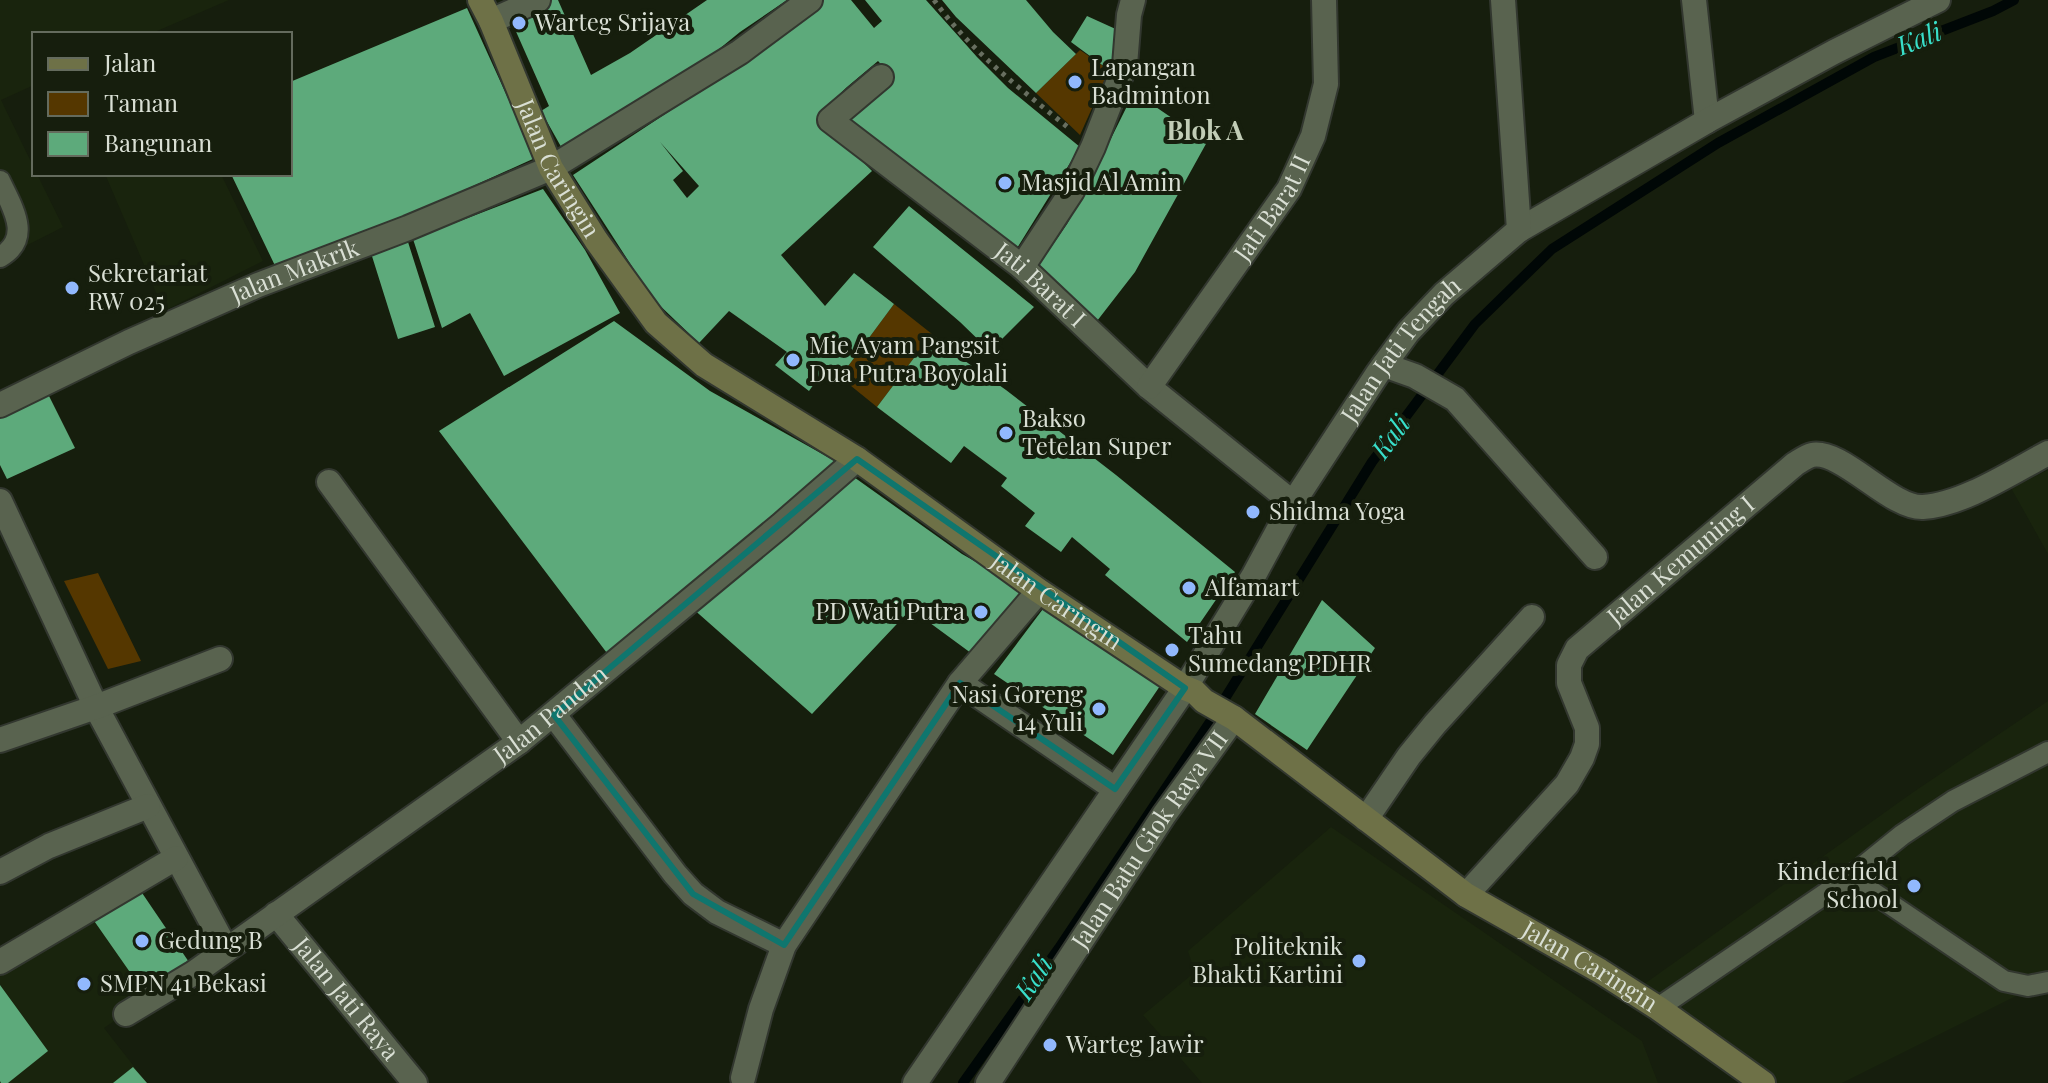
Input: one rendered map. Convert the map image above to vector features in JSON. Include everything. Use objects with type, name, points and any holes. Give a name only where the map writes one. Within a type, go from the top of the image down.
[{"type":"main road","name":"Jalan Caringin","points":[[485,10],[551,168],[596,240],[656,323],[704,365],[857,459],[1039,591],[1204,701],[1230,715],[1466,895],[1600,971],[1763,1083]]},
{"type":"street","points":[[485,10],[538,0]]},
{"type":"street","name":"Jalan Makrik","points":[[0,405],[129,342],[258,285],[408,228],[551,168],[740,52],[810,0]]},
{"type":"street","points":[[1022,267],[1072,191],[1093,147],[1125,65],[1133,0]]},
{"type":"street","name":"Jati Barat II","points":[[1149,387],[1289,189],[1313,136],[1326,84],[1324,0]]},
{"type":"street","points":[[1503,0],[1519,230]]},
{"type":"street","points":[[1694,0],[1707,121]]},
{"type":"street","name":"Jalan Jati Tengah","points":[[915,1083],[1115,789],[1190,690],[1293,503],[1408,332],[1444,294],[1519,230],[1707,121],[1938,0]]},
{"type":"street","name":"Jati Barat I","points":[[881,77],[830,120],[1022,267],[1149,387],[1293,503]]},
{"type":"street","points":[[1384,365],[1415,376],[1455,399],[1595,557]]},
{"type":"street","name":"Jalan Kemuning I","points":[[1466,895],[1567,784],[1582,758],[1587,744],[1587,728],[1569,683],[1569,665],[1577,649],[1795,464],[1811,455],[1829,456],[1896,498],[1919,508],[1948,503],[2048,453]]},
{"type":"street","name":"Jalan Pandan","points":[[126,1014],[194,973],[519,742],[857,459]]},
{"type":"street","points":[[329,482],[519,742]]},
{"type":"street","points":[[0,501],[96,707],[226,949]]},
{"type":"street","points":[[743,1078],[761,1009],[784,945],[960,683],[1039,591]]},
{"type":"street","points":[[1366,819],[1435,724],[1532,617]]},
{"type":"street","points":[[0,740],[220,659]]},
{"type":"street","points":[[960,683],[1115,789]]},
{"type":"street","points":[[554,715],[693,894],[717,912],[784,945]]},
{"type":"street","name":"Jalan Batu Giok Raya VII","points":[[988,1083],[1230,715]]},
{"type":"street","points":[[0,872],[49,846],[148,806]]},
{"type":"street","points":[[0,962],[176,858]]},
{"type":"street","name":"Jalan Jati Raya","points":[[276,914],[415,1083]]},
{"type":"lane","points":[[0,181],[18,225],[18,240],[0,257]]},
{"type":"lane","points":[[1658,1008],[1850,877],[1902,835],[1953,801],[2048,752]]},
{"type":"lane","points":[[1850,877],[2004,981],[2028,986],[2048,982]]},
{"type":"path","points":[[934,0],[948,20],[1010,80],[1093,147]]},
{"type":"highlighted area","points":[[857,459],[1185,688],[1115,789],[960,683],[784,945],[693,894],[554,715]]},
{"type":"shaded area","points":[[0,0],[229,0],[155,32],[32,32],[32,86],[1,100],[32,164],[32,176],[38,176],[63,227],[0,259]]},
{"type":"shaded area","points":[[106,176],[222,176],[263,261],[164,311]]},
{"type":"shaded area","points":[[2048,470],[2048,554],[2011,488]]},
{"type":"shaded area","name":"Kinderfield School","points":[[2048,701],[2048,980],[1842,1083],[1762,1083],[1633,992],[1912,793]]},
{"type":"shaded area","name":"Politeknik Bhakti Kartini","points":[[1331,827],[1642,1041],[1658,1083],[1202,1083],[1143,1015],[1195,972],[1188,951]]},
{"type":"shaded area","name":"SMPN 41 Bekasi","points":[[138,887],[148,998],[104,1028],[147,1083],[0,1083],[0,970]]},
{"type":"green space","name":"Lapangan Badminton","points":[[1080,50],[1109,70],[1080,135],[1036,93]]},
{"type":"green space","points":[[894,304],[932,334],[877,407],[840,377]]},
{"type":"green space","points":[[98,573],[141,661],[108,669],[64,581]]},
{"type":"building","points":[[549,0],[558,0],[591,75],[630,53],[707,0],[787,0],[713,54],[564,152],[541,111],[549,106],[510,18]]},
{"type":"building","points":[[822,0],[851,0],[874,28],[882,21],[865,0],[926,0],[1008,88],[1080,147],[1014,253],[837,120],[892,76],[878,61],[847,87],[817,116],[872,171],[781,255],[825,306],[854,273],[894,304],[840,377],[826,367],[809,391],[775,365],[787,352],[729,311],[699,343],[653,299],[573,175],[762,50]],"holes":[[[660,142],[699,186],[687,198],[673,180],[683,171]]]},
{"type":"building","points":[[942,0],[1026,0],[1076,54],[1036,93]]},
{"type":"building","points":[[467,8],[535,158],[279,274],[232,176],[292,176],[292,81]]},
{"type":"building","points":[[1087,16],[1120,31],[1109,70],[1071,42]]},
{"type":"building","points":[[1134,92],[1207,142],[1135,272],[1097,321],[1036,269],[1067,224]]},
{"type":"building","points":[[543,189],[585,250],[620,313],[504,376],[470,313],[442,328],[413,239]]},
{"type":"building","points":[[909,206],[1034,307],[990,351],[873,247]]},
{"type":"building","points":[[408,242],[435,327],[398,339],[371,253]]},
{"type":"building","points":[[614,321],[710,391],[842,465],[613,661],[439,431]]},
{"type":"building","points":[[932,334],[1116,475],[1235,572],[1187,642],[1105,575],[1110,569],[1072,537],[1061,552],[1025,526],[1035,513],[1001,486],[1007,478],[964,446],[951,463],[877,407]]},
{"type":"building","points":[[48,394],[75,448],[7,479],[0,465],[0,418]]},
{"type":"building","points":[[851,475],[1022,594],[975,656],[911,609],[812,714],[691,607]]},
{"type":"building","points":[[1322,600],[1375,648],[1307,750],[1255,714]]},
{"type":"building","points":[[1049,601],[1160,686],[1113,755],[994,674]]},
{"type":"building","name":"Gedung B","points":[[138,887],[193,968],[148,998],[90,915]]},
{"type":"building","points":[[0,985],[48,1051],[8,1083],[0,1081]]},
{"type":"building","points":[[133,1067],[147,1083],[113,1083]]},
{"type":"waterway","name":"Kali","points":[[963,1083],[1059,948],[1214,716],[1372,462],[1475,324],[1552,249],[1718,143],[1874,57],[2014,0]]},
{"type":"place","name":"Warteg Srijaya","points":[[519,23]]},
{"type":"place","name":"Lapangan Badminton","points":[[1075,82]]},
{"type":"place","name":"Masjid Al Amin","points":[[1005,183]]},
{"type":"place","name":"Sekretariat RW 025","points":[[72,288]]},
{"type":"place","name":"Mie Ayam Pangsit Dua Putra Boyolali","points":[[793,360]]},
{"type":"place","name":"Bakso Tetelan Super","points":[[1006,433]]},
{"type":"place","name":"Shidma Yoga","points":[[1253,512]]},
{"type":"place","name":"Alfamart","points":[[1189,588]]},
{"type":"place","name":"PD Wati Putra","points":[[981,612]]},
{"type":"place","name":"Tahu Sumedang PDHR","points":[[1172,650]]},
{"type":"place","name":"Nasi Goreng 14 Yuli","points":[[1099,709]]},
{"type":"place","name":"Kinderfield School","points":[[1914,886]]},
{"type":"place","name":"Gedung B","points":[[142,941]]},
{"type":"place","name":"Politeknik Bhakti Kartini","points":[[1359,961]]},
{"type":"place","name":"SMPN 41 Bekasi","points":[[84,984]]},
{"type":"place","name":"Warteg Jawir","points":[[1050,1045]]},
{"type":"district","name":"Blok A","points":[[1205,131]]}]
